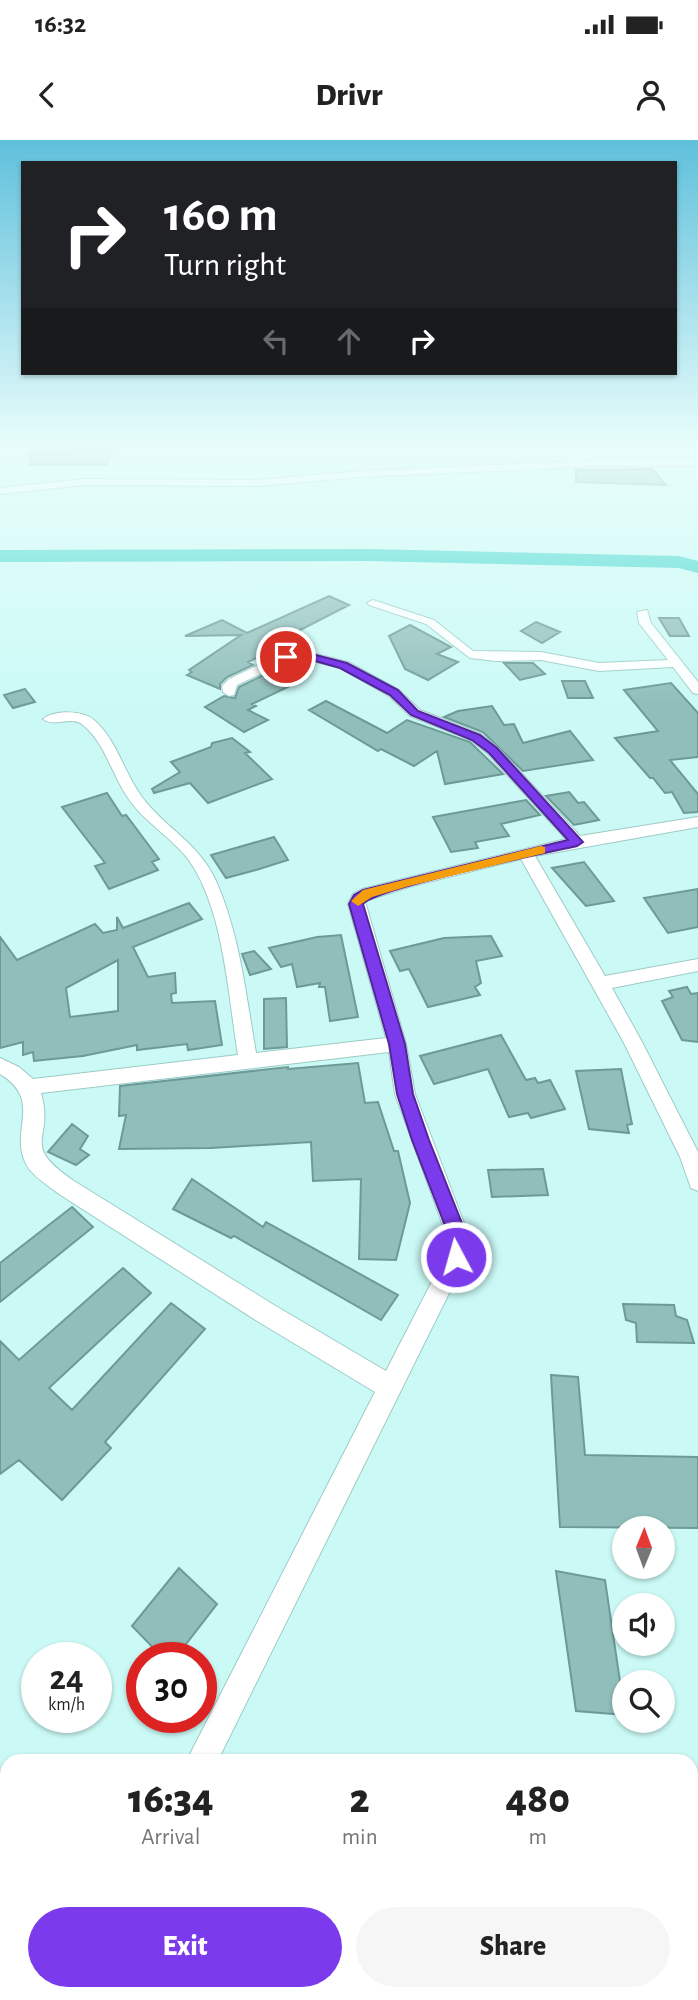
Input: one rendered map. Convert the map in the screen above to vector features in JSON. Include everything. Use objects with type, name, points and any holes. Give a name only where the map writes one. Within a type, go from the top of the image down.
[{"type":"street","points":[[373,603],[430,622],[470,654],[496,657],[541,656],[614,668],[674,663]]},
{"type":"street","points":[[643,612],[645,623],[674,663],[696,685]]},
{"type":"street","points":[[229,692],[228,686],[233,682],[286,657],[308,656],[344,665],[394,692],[415,713],[476,737],[493,751],[577,842]]},
{"type":"street","points":[[50,719],[75,717],[87,721],[97,732],[134,797],[196,859],[209,884],[224,929],[248,1061]]},
{"type":"street","points":[[205,1754],[456,1257],[456,1231],[405,1094],[397,1044],[356,904],[359,898],[426,877],[526,853],[698,822]]},
{"type":"street","points":[[526,853],[644,1064],[690,1157],[698,1182]]},
{"type":"street","points":[[599,984],[698,965]]},
{"type":"street","points":[[29,1087],[397,1044]]},
{"type":"street","points":[[0,1065],[29,1087],[32,1098],[32,1152],[40,1167],[96,1207],[139,1231],[250,1305],[391,1388]]},
{"type":"building","points":[[329,596],[349,605],[267,647],[273,650],[248,662],[253,665],[227,677],[220,684],[220,689],[187,675],[192,672],[189,670],[241,635],[185,636],[222,620],[247,633]]},
{"type":"building","points":[[659,618],[679,618],[689,636],[670,636]]},
{"type":"building","points":[[536,622],[560,632],[542,643],[521,631]]},
{"type":"building","points":[[410,625],[451,647],[437,654],[458,662],[428,680],[405,669],[389,636]]},
{"type":"building","points":[[504,663],[533,663],[545,674],[520,680]]},
{"type":"building","points":[[268,673],[290,686],[252,704],[256,706],[248,710],[268,720],[244,732],[205,707],[224,696],[235,698],[239,687]]},
{"type":"building","points":[[562,681],[585,681],[593,698],[568,698]]},
{"type":"building","points":[[671,683],[698,713],[698,757],[670,760],[698,794],[698,812],[684,813],[672,792],[665,793],[615,738],[658,731],[624,690]]},
{"type":"building","points":[[25,689],[35,702],[13,708],[4,695]]},
{"type":"building","points":[[326,701],[387,733],[407,720],[470,742],[503,774],[445,784],[437,751],[414,766],[381,749],[378,751],[309,710]]},
{"type":"building","points":[[492,706],[504,725],[514,724],[523,743],[570,731],[593,760],[523,771],[483,732],[444,717],[458,711]]},
{"type":"building","points":[[232,738],[250,752],[245,753],[272,779],[208,803],[190,783],[154,793],[152,789],[180,772],[171,762],[211,747],[212,743]]},
{"type":"building","points":[[569,792],[578,803],[584,802],[599,820],[574,825],[546,796]]},
{"type":"building","points":[[107,793],[122,816],[126,815],[159,859],[152,862],[158,870],[109,889],[95,866],[105,863],[62,807]]},
{"type":"building","points":[[526,800],[540,815],[501,824],[509,836],[475,842],[478,848],[451,852],[433,817]]},
{"type":"building","points":[[274,837],[288,860],[226,878],[211,855]]},
{"type":"building","points":[[584,862],[614,901],[586,906],[552,868]]},
{"type":"building","points":[[698,889],[698,927],[668,933],[644,898]]},
{"type":"building","points":[[189,903],[202,919],[133,947],[148,977],[175,973],[176,993],[171,994],[172,1003],[215,1001],[222,1045],[188,1050],[187,1044],[137,1050],[137,1045],[83,1056],[34,1061],[33,1052],[23,1055],[23,1042],[0,1048],[0,937],[17,960],[95,924],[103,933],[117,930],[117,917],[123,928]],"holes":[[[118,960],[118,1011],[70,1017],[66,988]]]},
{"type":"building","points":[[341,935],[358,1017],[330,1021],[325,987],[319,987],[320,983],[297,987],[292,964],[281,967],[269,948],[317,937]]},
{"type":"building","points":[[491,936],[502,956],[476,961],[481,983],[475,987],[480,995],[428,1007],[409,969],[400,971],[390,951],[444,938]]},
{"type":"building","points":[[254,951],[271,969],[250,975],[242,954]]},
{"type":"building","points":[[687,987],[691,994],[698,993],[698,1042],[682,1040],[662,1001],[673,997],[669,991]]},
{"type":"building","points":[[286,998],[287,1047],[264,1049],[264,999]]},
{"type":"building","points":[[501,1035],[526,1080],[535,1078],[538,1083],[550,1080],[565,1109],[531,1118],[528,1113],[509,1117],[488,1069],[434,1084],[420,1056]]},
{"type":"building","points":[[358,1063],[365,1103],[378,1102],[394,1151],[398,1151],[410,1203],[396,1260],[359,1259],[361,1179],[313,1181],[311,1142],[211,1148],[119,1149],[126,1115],[119,1116],[120,1086],[288,1067]]},
{"type":"building","points":[[621,1069],[632,1124],[627,1125],[629,1133],[589,1129],[576,1071]]},
{"type":"building","points":[[72,1124],[88,1136],[80,1149],[89,1155],[76,1165],[48,1152]]},
{"type":"building","points":[[543,1169],[548,1195],[492,1197],[488,1170]]},
{"type":"building","points":[[192,1179],[263,1227],[266,1222],[398,1295],[381,1320],[234,1236],[231,1238],[173,1209]]},
{"type":"building","points":[[72,1207],[93,1227],[0,1302],[0,1263]]},
{"type":"building","points":[[123,1268],[151,1293],[49,1388],[72,1410],[171,1303],[205,1329],[105,1442],[111,1448],[62,1500],[19,1460],[0,1474],[0,1341],[19,1360]]},
{"type":"building","points":[[623,1304],[674,1305],[676,1316],[687,1320],[694,1343],[637,1342],[636,1323],[626,1320]]},
{"type":"building","points":[[551,1375],[578,1377],[585,1455],[698,1457],[698,1528],[676,1528],[676,1516],[612,1516],[612,1527],[560,1527]]},
{"type":"building","points":[[179,1568],[217,1604],[188,1642],[147,1642],[132,1626]]},
{"type":"building","points":[[556,1571],[605,1580],[612,1627],[612,1656],[616,1656],[618,1670],[612,1670],[612,1714],[576,1711]]},
{"type":"waterway","points":[[0,556],[368,555],[679,562],[698,567]]},
{"type":"slow traffic","points":[[358,901],[368,893],[407,882],[541,850]]},
{"type":"route","points":[[286,657],[308,656],[344,665],[394,692],[415,713],[476,737],[493,751],[577,842],[407,882],[368,893],[359,898],[356,904],[397,1044],[405,1094],[456,1231],[456,1257]]}]
